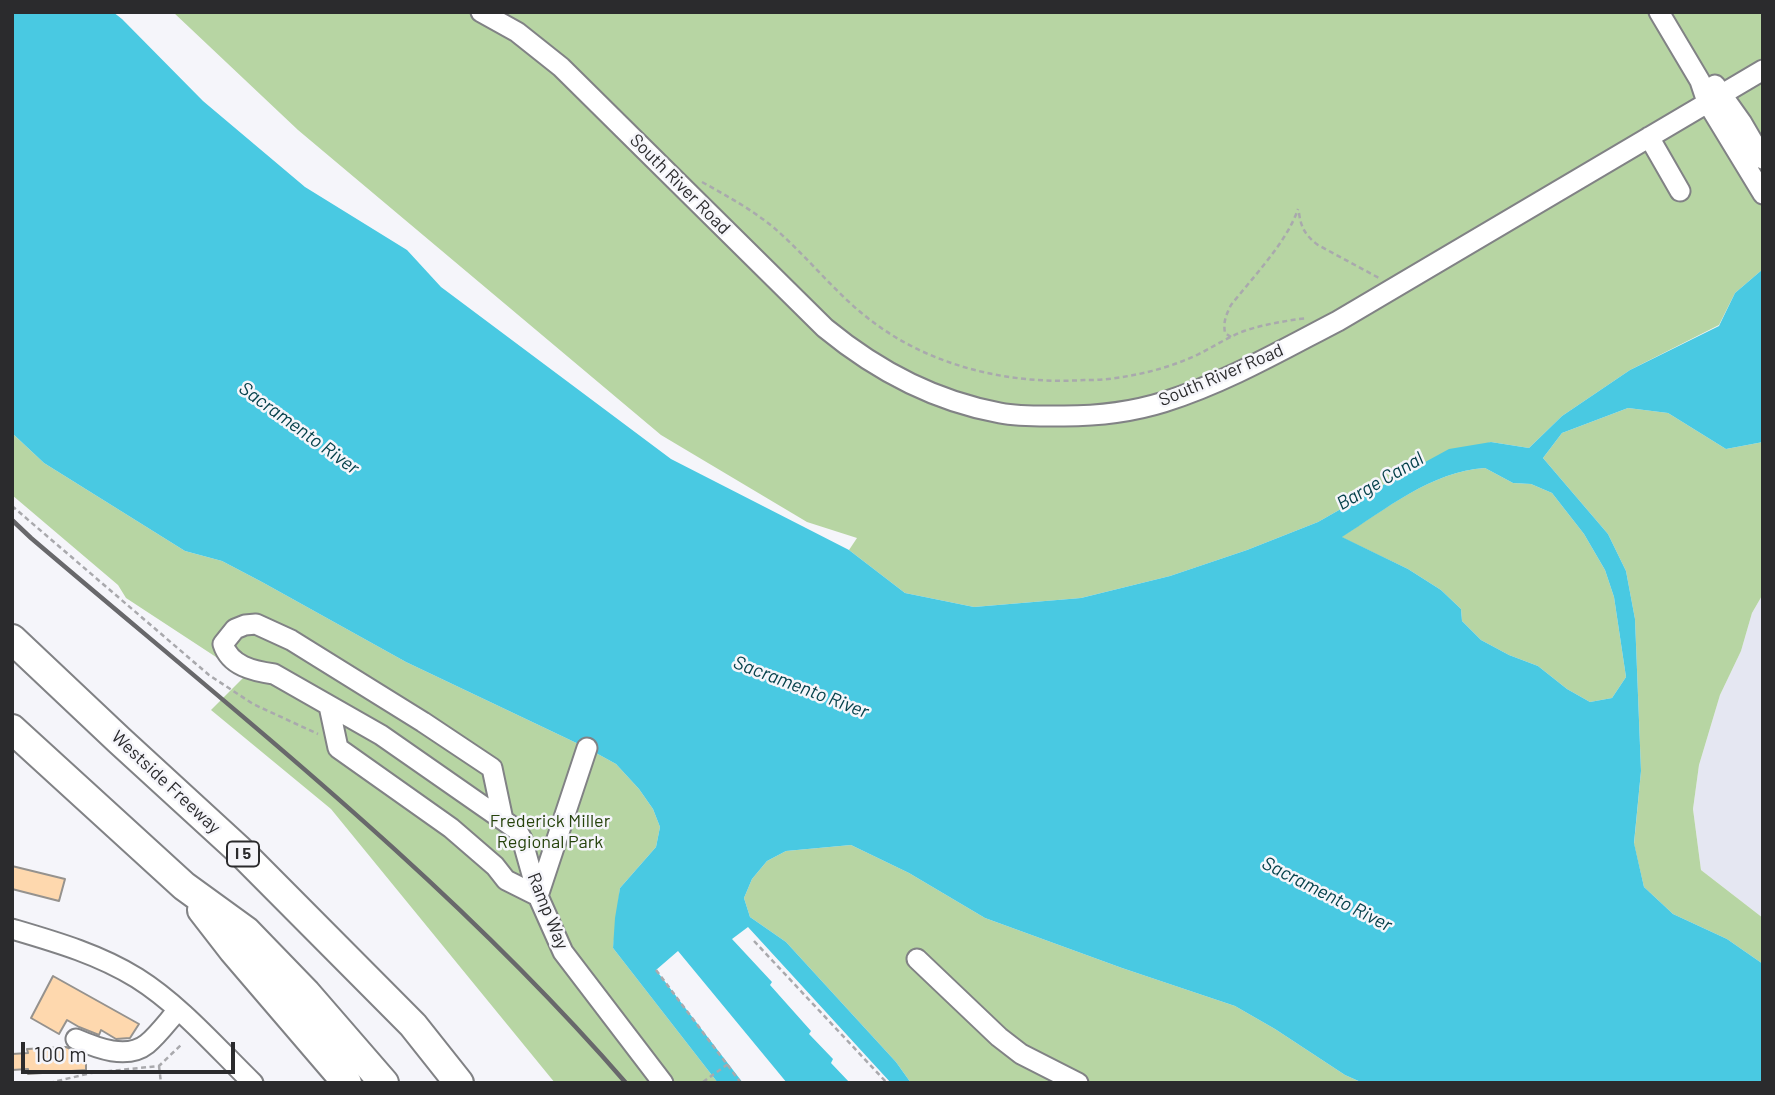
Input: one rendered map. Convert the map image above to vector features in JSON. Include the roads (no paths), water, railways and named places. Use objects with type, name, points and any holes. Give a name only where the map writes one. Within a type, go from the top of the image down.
[{"type":"highway","name":"Westside Freeway","points":[[12,639],[239,850],[413,1025],[459,1083]]},
{"type":"highway","points":[[12,729],[184,886],[246,931],[306,993],[384,1083]]},
{"type":"highway","points":[[184,886],[233,950],[346,1083]]},
{"type":"street","name":"South River Road","points":[[481,12],[517,32],[561,67],[825,328],[851,349],[887,372],[931,393],[1002,414],[1023,415],[1078,416],[1140,409],[1194,391],[1277,353],[1338,321],[1763,70]]},
{"type":"street","points":[[1659,12],[1700,81],[1715,98],[1734,128],[1763,194]]},
{"type":"street","points":[[1670,12],[1708,76],[1715,98]]},
{"type":"street","points":[[1734,128],[1763,159]]},
{"type":"street","points":[[1648,137],[1680,191]]},
{"type":"street","name":"Ramp Way","points":[[503,820],[492,768],[423,722],[291,640],[256,624],[235,629],[223,644],[226,653],[237,663],[256,672],[274,674],[380,735],[517,830],[538,896],[563,952],[663,1083]]},
{"type":"street","points":[[330,706],[338,747],[451,828],[495,866],[506,880],[538,896],[587,748]]},
{"type":"street","points":[[12,929],[106,960],[138,978],[178,1010],[253,1083]]},
{"type":"street","points":[[917,959],[999,1037],[1021,1054],[1078,1083]]},
{"type":"street","points":[[76,1040],[99,1049],[126,1052],[146,1045],[178,1010]]},
{"type":"water","name":"Sacramento River","points":[[12,12],[113,12],[203,101],[305,187],[407,250],[441,287],[671,459],[849,550],[905,593],[974,607],[1081,598],[1170,576],[1318,522],[1449,449],[1491,442],[1529,448],[1562,416],[1630,370],[1719,326],[1735,293],[1763,269],[1763,442],[1726,449],[1668,413],[1628,408],[1562,433],[1543,458],[1608,534],[1626,571],[1635,619],[1641,771],[1634,843],[1644,887],[1673,914],[1727,939],[1763,964],[1763,1083],[1363,1083],[1345,1075],[1235,1006],[985,918],[909,873],[851,845],[786,851],[767,861],[752,879],[744,898],[750,917],[786,942],[896,1062],[911,1083],[718,1083],[613,948],[620,888],[656,847],[660,827],[653,809],[616,764],[406,662],[222,561],[185,551],[44,463],[12,433]],"holes":[[[1485,468],[1513,483],[1531,484],[1552,493],[1584,534],[1605,570],[1614,597],[1626,677],[1612,698],[1590,702],[1567,689],[1538,666],[1481,640],[1462,621],[1461,609],[1441,590],[1408,569],[1342,537],[1392,504],[1446,476]]]},
{"type":"railway","points":[[12,520],[339,799],[414,867],[558,1008],[626,1083]]},
{"type":"water label","name":"Barge Canal","points":[[1380,481]]},
{"type":"park label","name":"Frederick Miller Regional Park","points":[[550,831]]}]
